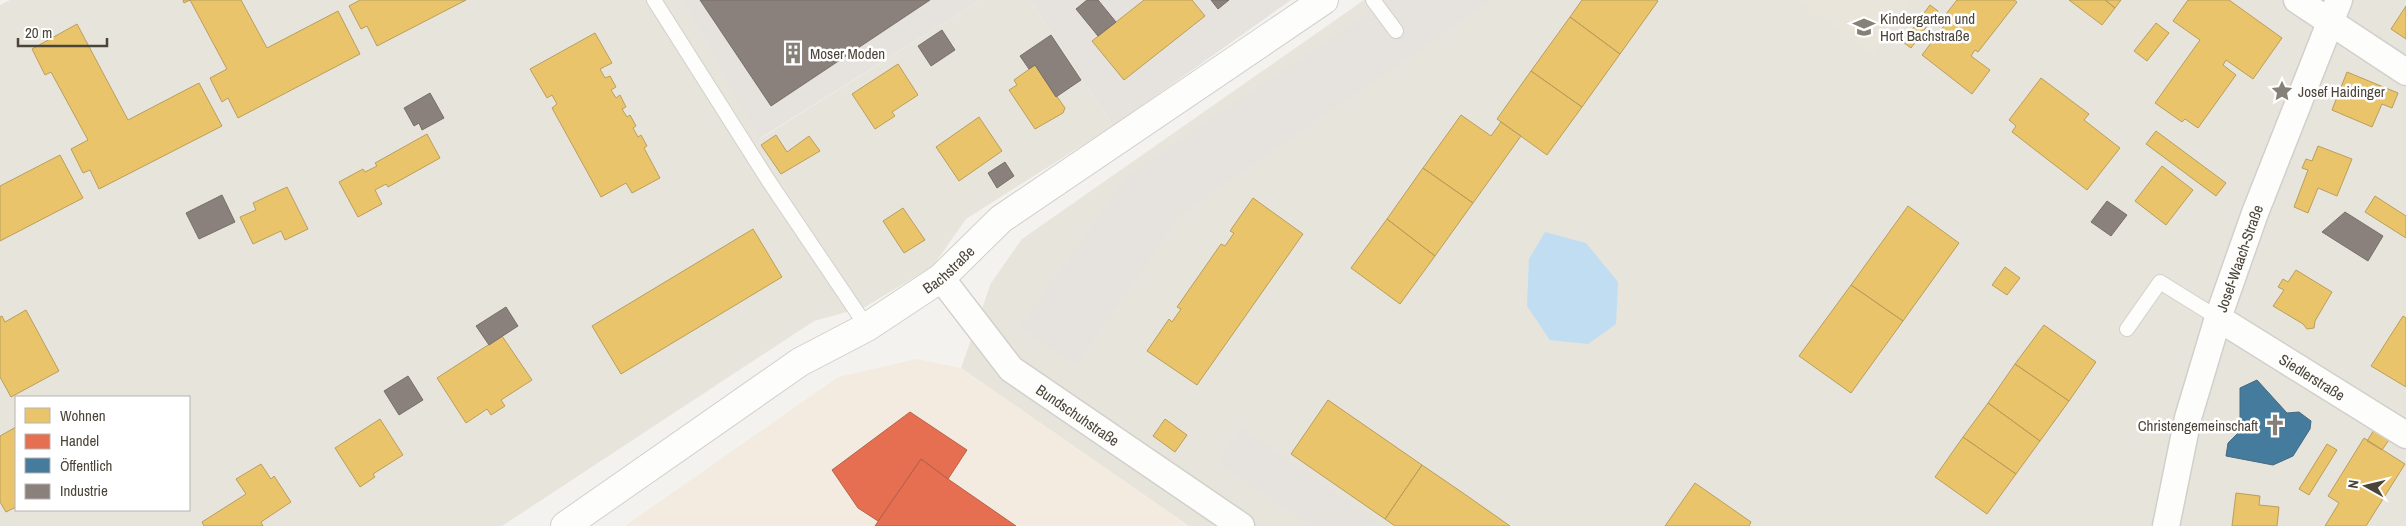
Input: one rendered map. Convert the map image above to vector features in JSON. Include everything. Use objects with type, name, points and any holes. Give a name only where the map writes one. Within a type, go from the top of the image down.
[{"type":"street","name":"Bachstraße","points":[[565,526],[800,362],[867,327],[941,278],[1001,219],[1324,0]]},
{"type":"street","points":[[2297,0],[2334,12],[2406,72]]},
{"type":"street","name":"Josef-Waach-Straße","points":[[2166,526],[2188,418],[2218,318],[2255,213],[2334,12]]},
{"type":"street","name":"Bundschuhstraße","points":[[941,278],[1011,369],[1241,526]]},
{"type":"street","name":"Siedlerstraße","points":[[2218,318],[2406,435]]},
{"type":"lane","points":[[654,0],[768,180],[867,327]]},
{"type":"lane","points":[[1373,0],[1396,31]]},
{"type":"lane","points":[[2128,329],[2160,282],[2218,318]]},
{"type":"shaded area","points":[[10,0],[682,0],[760,139],[981,0],[1030,0],[1113,126],[966,219],[933,266],[865,307],[814,321],[502,526],[0,526],[0,5]]},
{"type":"shaded area","points":[[682,0],[981,0],[759,139]]},
{"type":"shaded area","points":[[1030,0],[1291,0],[1113,126]]},
{"type":"shaded area","points":[[1364,0],[2406,0],[2406,526],[1189,526],[961,368],[991,283],[1022,239]]},
{"type":"shaded area","points":[[1387,0],[1492,0],[1182,214],[1075,366],[1019,327],[1128,175]]},
{"type":"shaded area","name":"Kindergarten und Hort Bachstraße","points":[[1800,0],[1912,0],[1873,55]]},
{"type":"shaded area","points":[[917,359],[961,368],[1189,526],[625,526],[838,377]]},
{"type":"shaded area","points":[[1241,427],[1384,526],[1310,526],[1217,462]]},
{"type":"water","points":[[1545,232],[1586,243],[1618,282],[1616,324],[1588,344],[1550,340],[1527,306],[1529,259]]},
{"type":"building: Wohnen","points":[[190,0],[241,0],[267,48],[338,11],[360,54],[238,118],[228,98],[222,102],[210,78],[227,69]]},
{"type":"building: Wohnen","points":[[360,0],[466,0],[377,46],[367,26],[361,29],[349,6]]},
{"type":"building: Wohnen","points":[[1144,0],[1192,0],[1205,16],[1124,80],[1092,41]]},
{"type":"building: Wohnen","points":[[1582,0],[1658,1],[1620,54],[1570,17]]},
{"type":"building: Wohnen","points":[[1957,0],[2014,0],[2017,2],[1978,52],[1975,50],[1971,56],[1990,70],[1972,94],[1922,55],[1947,22],[1942,19]]},
{"type":"building: Wohnen","points":[[2069,0],[2105,0],[2115,8],[2102,25]]},
{"type":"building: Wohnen","points":[[2105,0],[2121,0],[2115,8]]},
{"type":"building: Wohnen","points":[[2188,0],[2229,0],[2282,38],[2253,79],[2226,60],[2223,65],[2236,75],[2198,128],[2185,119],[2182,122],[2155,103],[2200,40],[2173,21]]},
{"type":"building: Wohnen","points":[[1930,5],[1938,11],[1911,48],[1903,42]]},
{"type":"building: Wohnen","points":[[2406,6],[2406,39],[2391,29]]},
{"type":"building: Wohnen","points":[[1570,17],[1620,54],[1582,107],[1531,71]]},
{"type":"building: Wohnen","points":[[2156,23],[2169,33],[2147,61],[2134,51]]},
{"type":"building: Wohnen","points":[[77,24],[128,120],[199,83],[222,126],[99,189],[90,170],[83,173],[71,149],[88,140],[51,72],[45,75],[32,49]]},
{"type":"building: Wohnen","points":[[595,33],[612,63],[600,69],[605,78],[610,76],[616,87],[611,90],[616,98],[620,95],[626,107],[622,109],[627,117],[630,115],[636,126],[633,128],[638,137],[641,135],[647,146],[644,148],[660,178],[632,193],[626,183],[601,197],[552,108],[557,104],[552,95],[547,98],[530,69]]},
{"type":"building: Wohnen","points":[[898,64],[918,95],[892,112],[895,116],[875,129],[852,94]]},
{"type":"building: Wohnen","points":[[1035,65],[1065,108],[1063,113],[1035,129],[1009,90],[1017,85],[1014,80]]},
{"type":"building: Wohnen","points":[[1531,71],[1582,107],[1547,155],[1497,119]]},
{"type":"building: Wohnen","points":[[2347,72],[2398,93],[2392,108],[2382,104],[2372,127],[2332,110]]},
{"type":"building: Wohnen","points":[[2041,78],[2089,114],[2084,120],[2120,148],[2087,190],[2012,132],[2016,126],[2009,120]]},
{"type":"building: Wohnen","points":[[1461,115],[1491,136],[1501,122],[1521,136],[1473,203],[1423,168]]},
{"type":"building: Wohnen","points":[[979,117],[1002,151],[959,181],[936,147]]},
{"type":"building: Wohnen","points":[[2156,131],[2226,183],[2216,196],[2146,144]]},
{"type":"building: Wohnen","points":[[427,134],[440,158],[388,187],[386,184],[375,190],[382,204],[358,217],[339,182],[363,169],[365,172],[377,166],[375,163]]},
{"type":"building: Wohnen","points":[[776,135],[787,152],[809,136],[820,151],[781,174],[761,145]]},
{"type":"building: Wohnen","points":[[2318,146],[2352,159],[2337,196],[2318,188],[2308,213],[2294,207],[2308,170],[2302,168],[2306,159],[2312,161]]},
{"type":"building: Wohnen","points":[[60,155],[83,198],[0,241],[0,186]]},
{"type":"building: Wohnen","points":[[2162,166],[2193,190],[2166,225],[2135,201]]},
{"type":"building: Wohnen","points":[[1423,168],[1473,203],[1435,256],[1387,219]]},
{"type":"building: Wohnen","points":[[287,187],[308,229],[285,240],[281,231],[253,244],[240,217],[256,210],[253,203]]},
{"type":"building: Wohnen","points":[[2375,196],[2406,216],[2406,238],[2365,212]]},
{"type":"building: Wohnen","points":[[1253,198],[1303,234],[1197,385],[1147,351],[1169,319],[1172,322],[1181,309],[1177,307],[1221,244],[1225,246],[1234,233],[1230,231]]},
{"type":"building: Wohnen","points":[[1908,206],[1959,243],[1903,321],[1851,285]]},
{"type":"building: Wohnen","points":[[903,208],[925,240],[904,253],[883,221]]},
{"type":"building: Wohnen","points":[[1387,219],[1435,256],[1400,304],[1351,268]]},
{"type":"building: Wohnen","points":[[753,229],[782,277],[621,374],[592,326]]},
{"type":"building: Wohnen","points":[[2005,267],[2020,278],[2007,295],[1992,285]]},
{"type":"building: Wohnen","points":[[2296,270],[2332,292],[2315,321],[2314,328],[2307,329],[2303,324],[2273,306],[2284,290],[2278,287],[2283,279],[2288,282]]},
{"type":"building: Wohnen","points":[[1851,285],[1903,321],[1851,393],[1799,356]]},
{"type":"building: Wohnen","points":[[26,310],[59,371],[11,397],[0,377],[0,317],[2,316],[5,322]]},
{"type":"building: Wohnen","points":[[2403,316],[2406,318],[2406,387],[2371,366]]},
{"type":"building: Wohnen","points":[[2044,325],[2096,362],[2069,401],[2015,364]]},
{"type":"building: Wohnen","points":[[502,336],[532,380],[501,400],[505,406],[491,415],[487,409],[466,423],[437,378]]},
{"type":"building: Wohnen","points":[[2015,364],[2069,401],[2040,441],[1988,403]]},
{"type":"building: Wohnen","points":[[1328,400],[1422,465],[1385,519],[1291,454]]},
{"type":"building: Wohnen","points":[[1988,403],[2040,441],[2016,474],[1963,437]]},
{"type":"building: Wohnen","points":[[380,419],[403,455],[373,474],[375,477],[360,487],[335,448]]},
{"type":"building: Wohnen","points":[[1165,419],[1187,435],[1175,452],[1153,436]]},
{"type":"building: Wohnen","points":[[15,428],[15,508],[6,512],[0,502],[0,436]]},
{"type":"building: Wohnen","points":[[2374,430],[2389,440],[2382,450],[2367,441]]},
{"type":"building: Wohnen","points":[[1963,437],[2016,474],[1987,514],[1935,477]]},
{"type":"building: Wohnen","points":[[2364,438],[2405,464],[2366,526],[2325,526],[2339,503],[2328,496]]},
{"type":"building: Wohnen","points":[[2327,444],[2337,450],[2309,495],[2299,489]]},
{"type":"building: Wohnen","points":[[261,464],[271,479],[274,476],[291,502],[261,522],[263,526],[204,526],[202,522],[246,494],[236,479]]},
{"type":"building: Wohnen","points":[[1422,465],[1510,526],[1395,526],[1385,519]]},
{"type":"building: Wohnen","points":[[1695,483],[1751,522],[1749,526],[1665,526]]},
{"type":"building: Wohnen","points":[[2236,493],[2260,496],[2259,505],[2279,507],[2277,526],[2232,526]]},
{"type":"building: Handel","points":[[910,412],[967,450],[948,479],[921,459],[878,521],[858,508],[832,470]]},
{"type":"building: Handel","points":[[921,459],[948,479],[1016,526],[875,526]]},
{"type":"building: Öffentlich","name":"Christengemeinschaft","points":[[2257,380],[2287,413],[2299,412],[2311,421],[2310,429],[2293,456],[2273,465],[2226,456],[2228,443],[2240,431],[2240,388]]},
{"type":"building: Industrie","name":"Moser Moden","points":[[700,0],[930,0],[771,106]]},
{"type":"building: Industrie","points":[[1087,0],[1098,0],[1116,22],[1098,36],[1076,9]]},
{"type":"building: Industrie","points":[[1211,0],[1229,0],[1218,9]]},
{"type":"building: Industrie","points":[[942,30],[955,50],[931,66],[918,46]]},
{"type":"building: Industrie","points":[[1051,35],[1081,80],[1056,97],[1035,65],[1029,69],[1020,56]]},
{"type":"building: Industrie","points":[[430,93],[444,118],[422,130],[419,123],[414,126],[404,108]]},
{"type":"building: Industrie","points":[[1005,162],[1014,176],[997,188],[988,173]]},
{"type":"building: Industrie","points":[[222,195],[235,222],[199,239],[186,213]]},
{"type":"building: Industrie","points":[[2107,201],[2127,215],[2111,236],[2091,222]]},
{"type":"building: Industrie","points":[[2345,212],[2383,236],[2368,261],[2322,232]]},
{"type":"building: Industrie","points":[[506,307],[518,326],[489,345],[476,326]]},
{"type":"building: Industrie","points":[[408,376],[423,400],[399,415],[384,391]]},
{"type":"place","name":"Kindergarten und Hort Bachstraße","points":[[1864,27]]},
{"type":"place","name":"Moser Moden","points":[[793,53]]},
{"type":"place","name":"Josef Haidinger","points":[[2282,91]]},
{"type":"place","name":"Christengemeinschaft","points":[[2275,425]]}]
